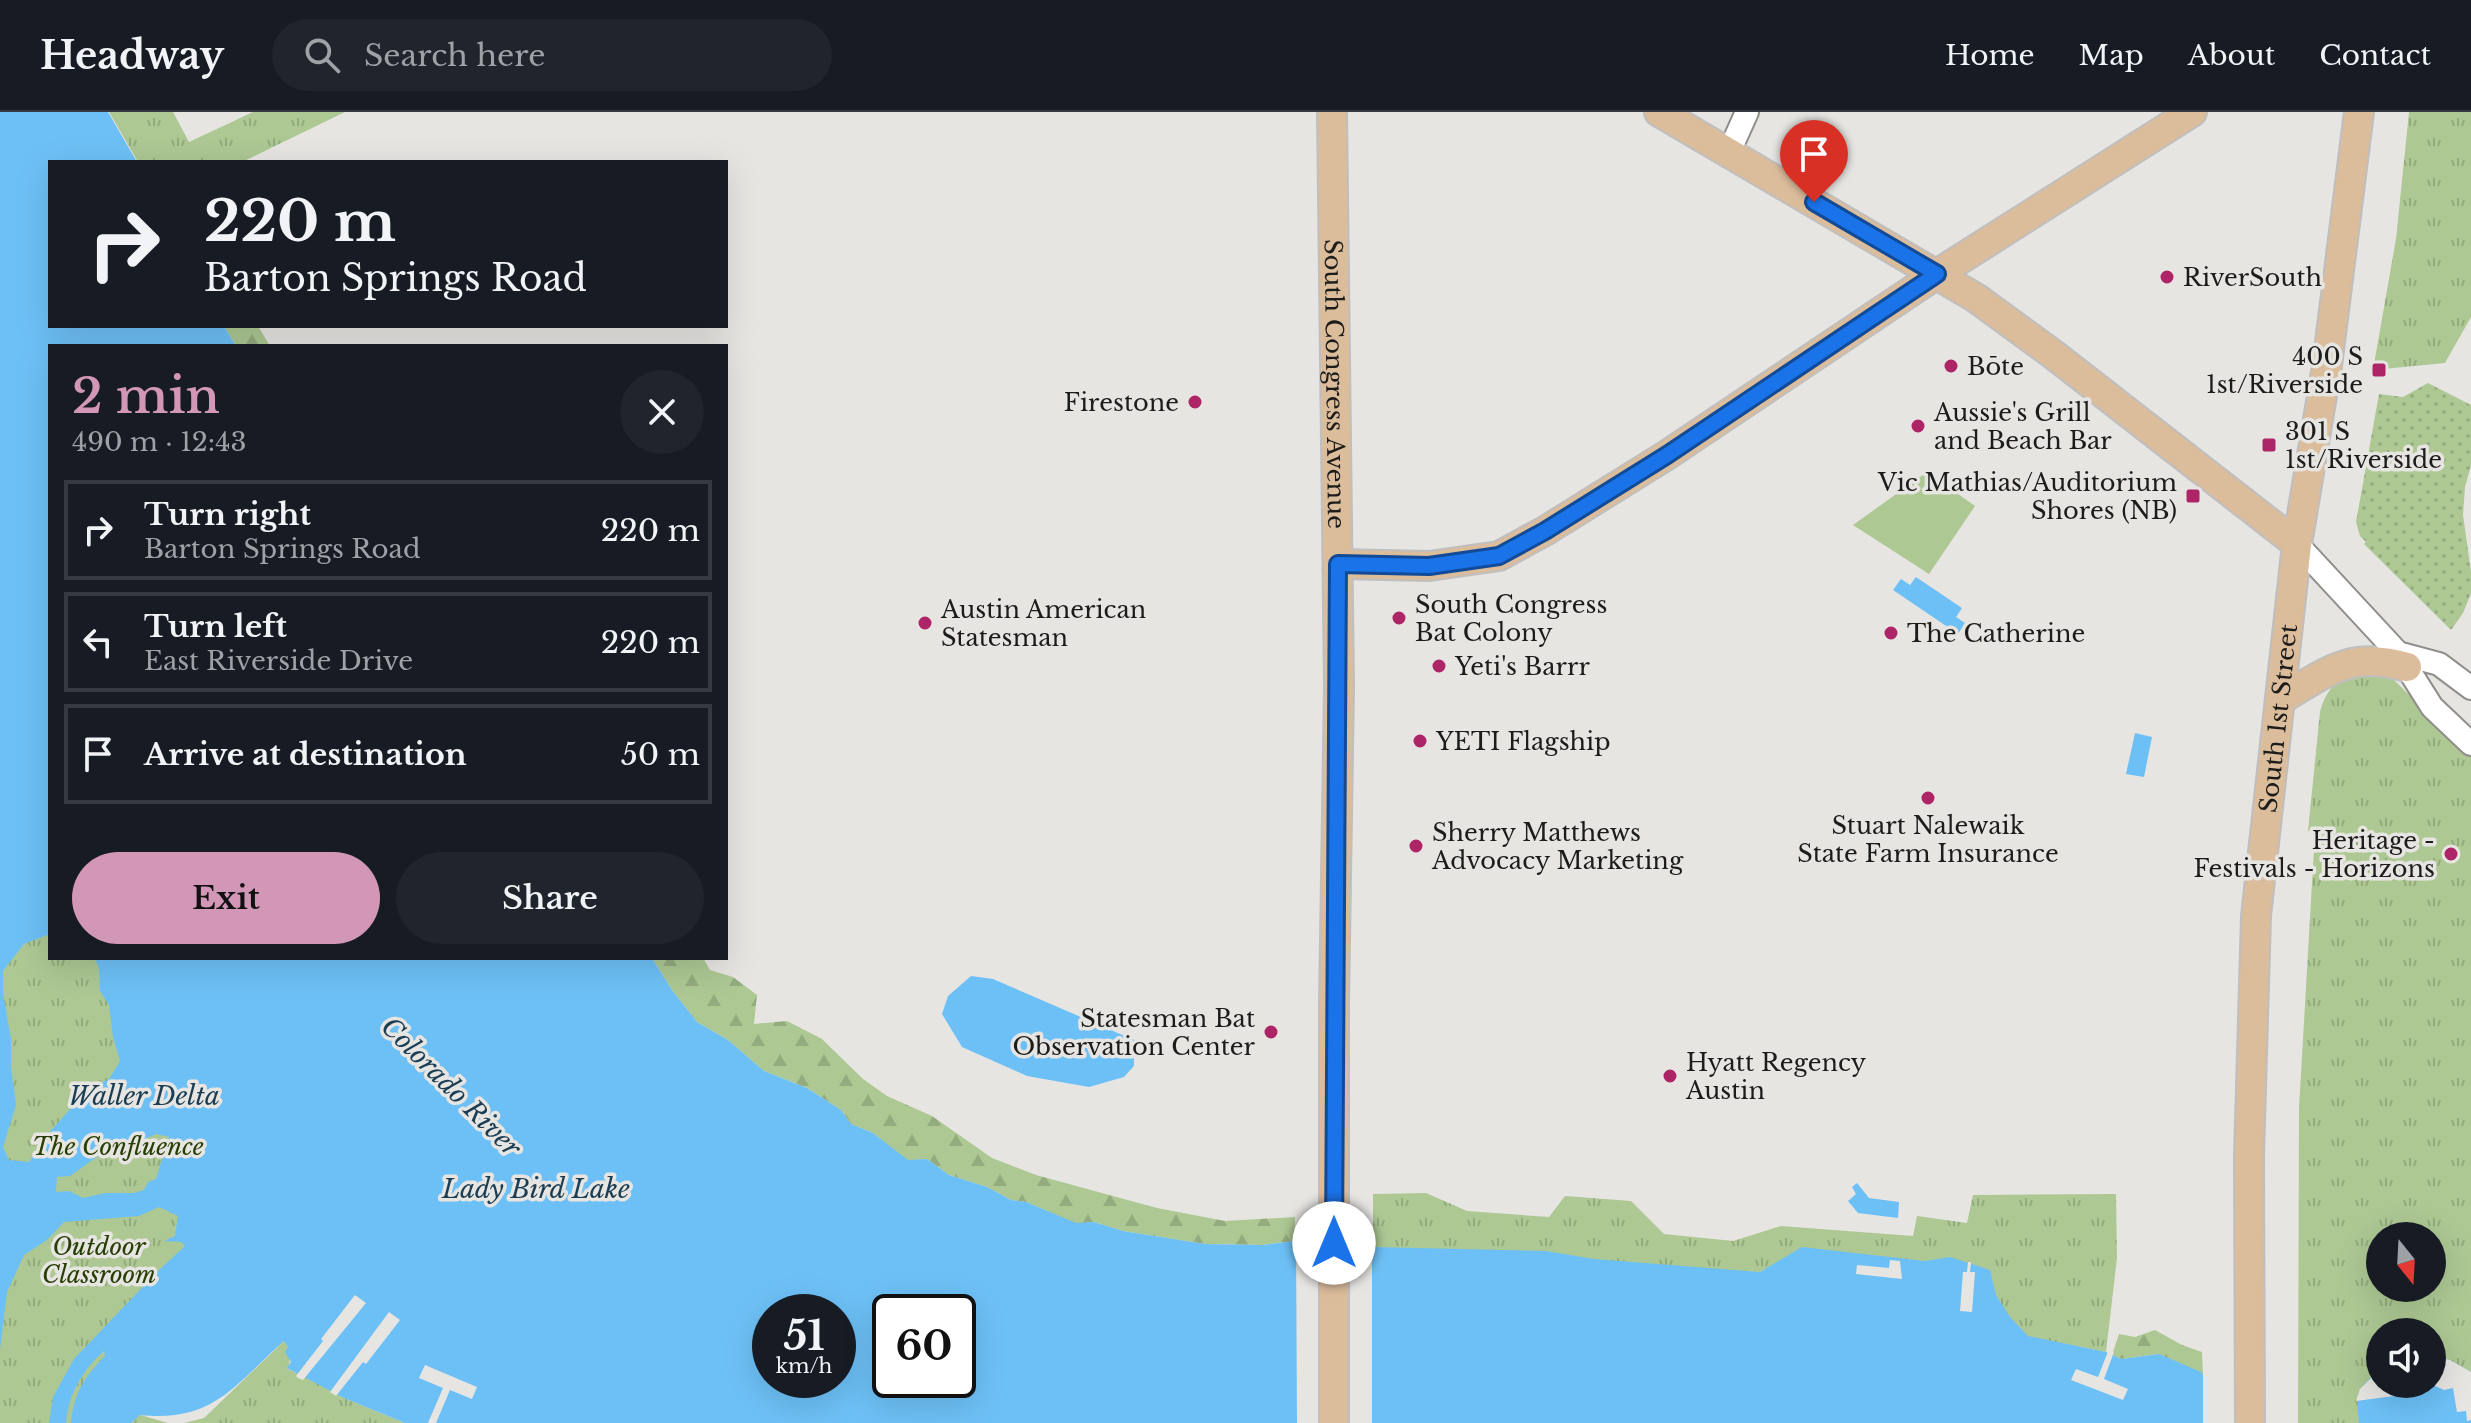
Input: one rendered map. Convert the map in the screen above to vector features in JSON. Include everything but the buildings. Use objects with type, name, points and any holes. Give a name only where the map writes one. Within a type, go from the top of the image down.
[{"type":"main road","name":"South Congress Avenue","points":[[1332,112],[1339,687],[1334,1004],[1334,1423]]},
{"type":"main road","points":[[1659,112],[1976,298],[2297,544]]},
{"type":"main road","points":[[1338,564],[1429,566],[1499,556],[1667,455],[1937,274],[2192,112]]},
{"type":"main road","name":"South 1st Street","points":[[2250,1423],[2249,1156],[2256,916],[2297,544],[2327,366],[2359,112]]},
{"type":"main road","points":[[2281,699],[2330,670],[2358,660],[2403,660]]},
{"type":"street","points":[[1729,152],[1747,112]]},
{"type":"street","points":[[2297,544],[2403,660],[2432,707],[2471,744]]},
{"type":"street","points":[[2403,660],[2439,664],[2471,688]]},
{"type":"green space","points":[[109,112],[173,112],[189,142],[253,112],[345,112],[246,160],[137,160]]},
{"type":"green space","points":[[2409,112],[2471,112],[2471,317],[2445,363],[2373,370],[2396,239]]},
{"type":"green space","points":[[225,328],[259,328],[269,344],[235,344]]},
{"type":"green space","points":[[2428,383],[2471,405],[2471,465],[2465,487],[2463,515],[2471,593],[2463,613],[2451,630],[2364,544],[2366,542],[2360,536],[2356,522],[2379,394],[2403,397]]},
{"type":"green space","points":[[1927,472],[1975,506],[1929,574],[1853,525]]},
{"type":"green space","points":[[2349,673],[2380,673],[2394,680],[2471,756],[2471,1423],[2298,1423],[2299,1108],[2315,832],[2308,831],[2320,712],[2324,699],[2334,685]]},
{"type":"green space","name":"The Confluence","points":[[0,867],[48,875],[48,960],[119,960],[264,1138],[196,1241],[96,1358],[105,1350],[137,1414],[168,1423],[0,1423]]},
{"type":"green space","points":[[653,960],[704,960],[710,970],[733,977],[757,995],[754,1024],[787,1021],[822,1039],[863,1079],[887,1096],[932,1116],[992,1158],[1036,1175],[1157,1208],[1225,1221],[1295,1217],[1294,1241],[1262,1245],[1205,1244],[1123,1231],[1094,1222],[1076,1224],[1026,1202],[1011,1200],[987,1187],[949,1175],[927,1159],[908,1161],[873,1133],[851,1124],[841,1110],[807,1088],[764,1071],[728,1040],[697,1022]]},
{"type":"green space","points":[[1426,1193],[1467,1211],[1549,1217],[1565,1196],[1631,1201],[1664,1234],[1733,1241],[1781,1226],[1913,1236],[1917,1216],[1967,1223],[1973,1195],[2116,1194],[2117,1258],[2106,1352],[2066,1344],[2020,1342],[1779,1262],[1760,1272],[1724,1271],[1373,1249],[1373,1194]]},
{"type":"green space","points":[[2155,1330],[2202,1352],[2203,1375],[2159,1354],[2121,1359],[2112,1355],[2119,1334],[2135,1337]]},
{"type":"green space","points":[[284,1341],[290,1354],[288,1369],[345,1395],[344,1398],[405,1423],[184,1423],[204,1418]]},
{"type":"water","name":"Lady Bird Lake","points":[[0,112],[108,112],[136,160],[48,160],[48,328],[225,328],[235,344],[48,344],[48,935],[24,944],[3,971],[16,1105],[3,1147],[9,1160],[29,1162],[48,1134],[88,1089],[109,1079],[120,1061],[109,1005],[100,991],[96,960],[653,960],[697,1022],[728,1040],[764,1071],[807,1088],[841,1110],[851,1124],[873,1133],[908,1160],[927,1159],[949,1175],[1076,1223],[1094,1222],[1123,1231],[1205,1244],[1262,1245],[1294,1241],[1372,1247],[1546,1251],[1594,1259],[1760,1272],[1802,1247],[1925,1261],[1950,1257],[1990,1270],[1996,1295],[2010,1317],[2028,1336],[2106,1352],[2121,1359],[2159,1354],[2201,1372],[2258,1423],[405,1423],[344,1398],[287,1368],[291,1362],[285,1352],[288,1347],[284,1341],[237,1385],[206,1406],[166,1416],[140,1415],[131,1423],[71,1423],[77,1395],[105,1356],[104,1351],[78,1383],[66,1423],[49,1423],[53,1397],[74,1359],[185,1246],[181,1242],[164,1241],[175,1236],[178,1216],[159,1207],[139,1216],[64,1222],[47,1240],[24,1255],[7,1292],[0,1350]],"holes":[[[156,1134],[169,1137],[156,1179],[148,1182],[144,1190],[134,1193],[106,1193],[83,1198],[69,1191],[56,1192],[57,1177],[70,1176],[111,1147],[125,1142],[136,1143]]]},
{"type":"water","points":[[1916,577],[1962,608],[1956,617],[1965,623],[1958,634],[1893,590],[1901,579],[1910,585]]},
{"type":"water","points":[[2135,733],[2152,737],[2144,777],[2126,774]]},
{"type":"water","points":[[971,976],[993,979],[1134,1040],[1134,1066],[1124,1077],[1089,1087],[1027,1076],[962,1047],[942,1014],[948,996]]},
{"type":"water","points":[[1857,1183],[1869,1198],[1899,1202],[1898,1218],[1858,1213],[1848,1201],[1856,1194],[1852,1187]]},
{"type":"water","points":[[2446,1359],[2450,1360],[2471,1372],[2471,1423],[2359,1423],[2358,1405],[2366,1384],[2366,1398],[2446,1398]]},
{"type":"pier","points":[[1296,1237],[1372,1243],[1372,1423],[1297,1423]]},
{"type":"pier","points":[[1890,1260],[1900,1261],[1902,1279],[1856,1274],[1857,1265],[1889,1268]]},
{"type":"pier","points":[[1968,1262],[1971,1262],[1970,1272],[1975,1272],[1972,1312],[1960,1311],[1963,1272],[1967,1272]]},
{"type":"pier","points":[[355,1295],[366,1303],[303,1380],[298,1378],[296,1376],[323,1341],[321,1339]]},
{"type":"pier","points":[[389,1312],[400,1320],[336,1396],[330,1392]]},
{"type":"pier","points":[[2109,1349],[2114,1352],[2104,1379],[2128,1389],[2123,1400],[2071,1380],[2076,1369],[2098,1377]]},
{"type":"pier","points":[[2446,1359],[2471,1372],[2471,1420],[2467,1421],[2466,1411],[2457,1412],[2453,1388],[2446,1390]]},
{"type":"pier","points":[[425,1365],[477,1387],[472,1399],[450,1390],[436,1423],[428,1423],[443,1388],[419,1378]]},
{"type":"pier","points":[[2203,1369],[2215,1382],[2262,1423],[2203,1423]]},
{"type":"pier","points":[[2366,1383],[2366,1398],[2379,1398],[2356,1401]]},
{"type":"place","name":"RiverSouth","points":[[2167,277]]},
{"type":"place","name":"Bōte","points":[[1951,366]]},
{"type":"place","name":"400 S 1st/Riverside","points":[[2379,370]]},
{"type":"place","name":"Firestone","points":[[1195,402]]},
{"type":"place","name":"Aussie's Grill and Beach Bar","points":[[1918,426]]},
{"type":"place","name":"301 S 1st/Riverside","points":[[2269,445]]},
{"type":"place","name":"Vic Mathias/Auditorium Shores (NB)","points":[[2193,496]]},
{"type":"place","name":"South Congress Bat Colony","points":[[1399,618]]},
{"type":"place","name":"Austin American Statesman","points":[[925,623]]},
{"type":"place","name":"The Catherine","points":[[1891,633]]},
{"type":"place","name":"Yeti's Barrr","points":[[1439,666]]},
{"type":"place","name":"YETI Flagship","points":[[1420,741]]},
{"type":"place","name":"Stuart Nalewaik State Farm Insurance","points":[[1928,798]]},
{"type":"place","name":"Sherry Matthews Advocacy Marketing","points":[[1416,846]]},
{"type":"place","name":"Heritage - Festivals - Horizons","points":[[2451,854]]},
{"type":"place","name":"Statesman Bat Observation Center","points":[[1271,1032]]},
{"type":"place","name":"Hyatt Regency Austin","points":[[1670,1076]]},
{"type":"route","points":[[1334,1243],[1338,564],[1429,566],[1499,556],[1667,455],[1937,274],[1814,202]]},
{"type":"water label","name":"Colorado River","points":[[451,1087]]},
{"type":"water label","name":"Waller Delta","points":[[144,1096]]},
{"type":"park label","name":"Outdoor Classroom","points":[[99,1260]]}]
